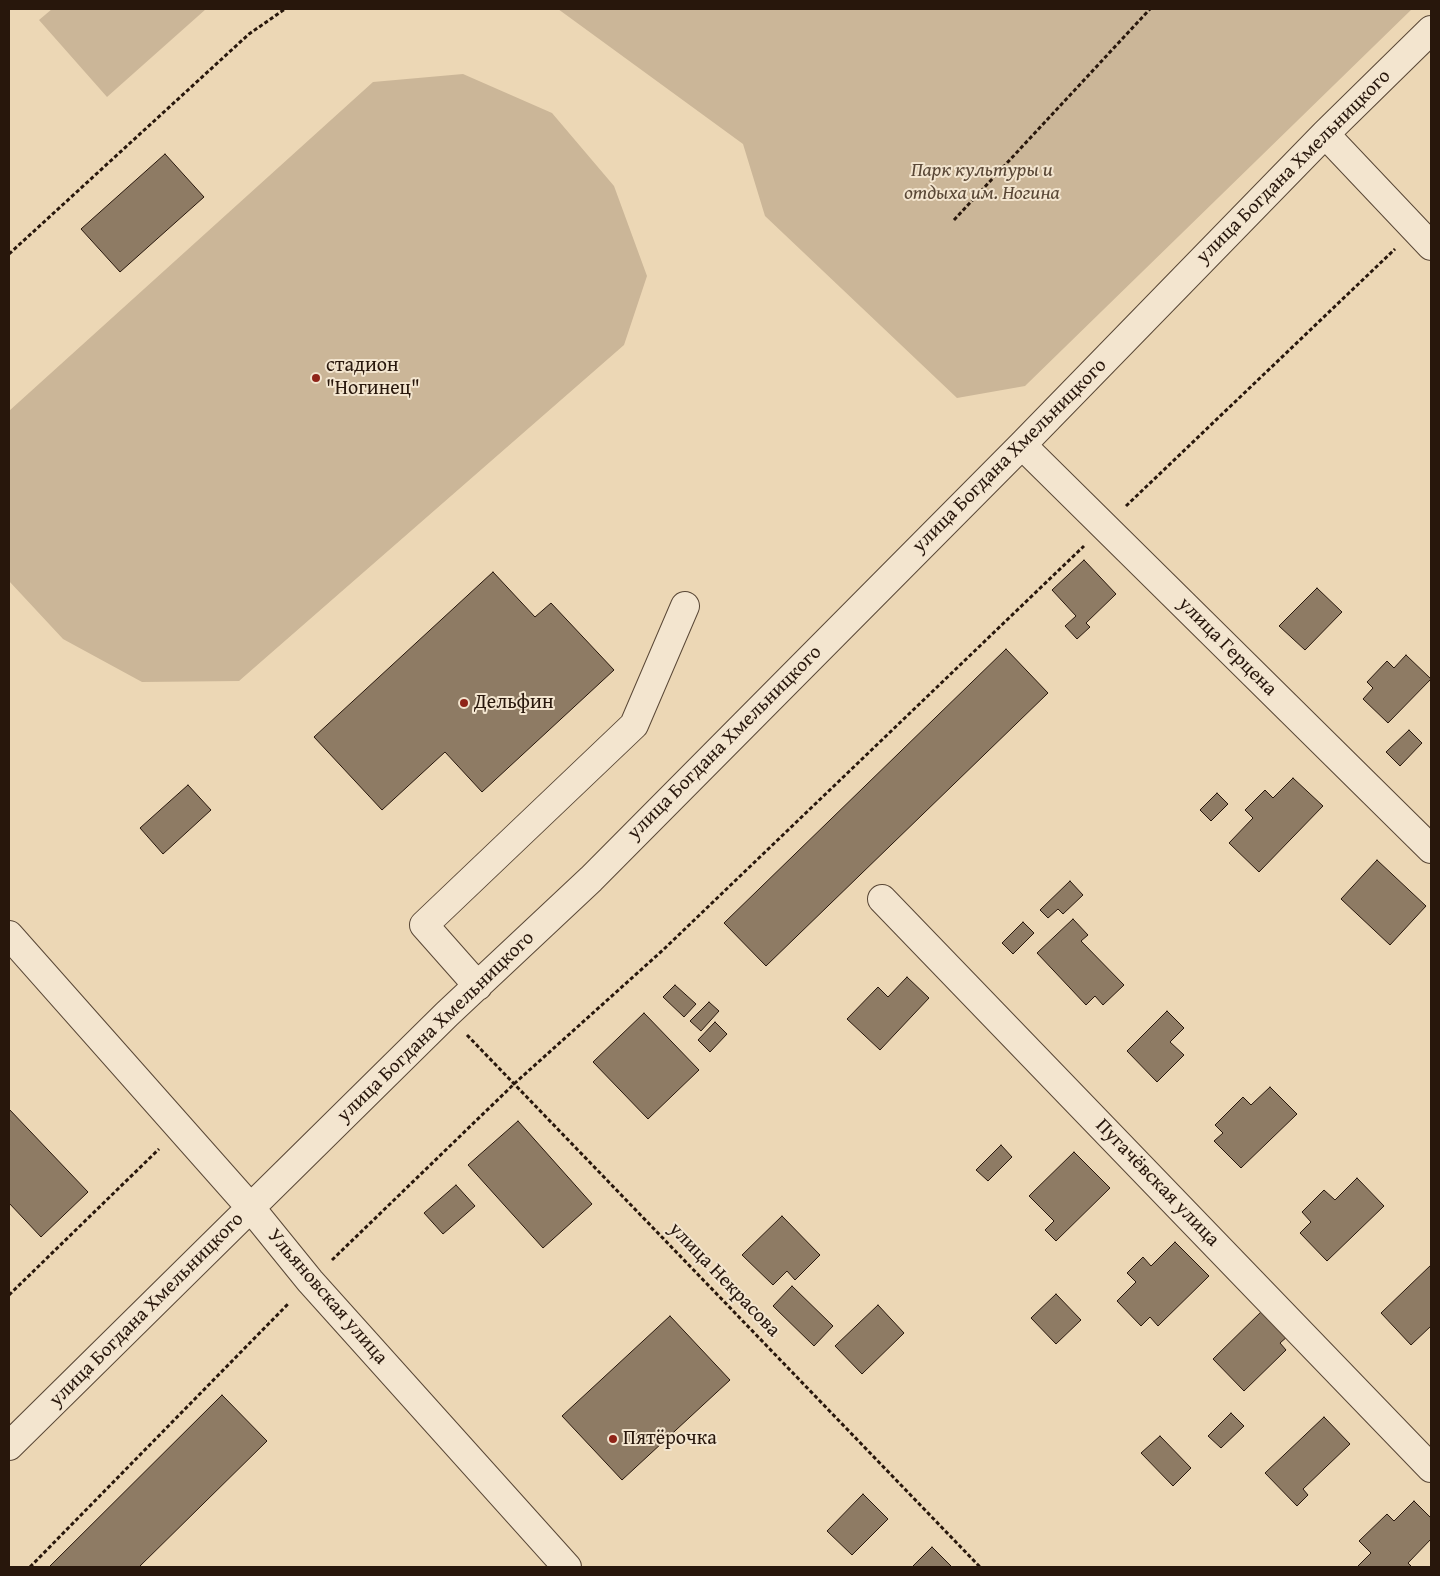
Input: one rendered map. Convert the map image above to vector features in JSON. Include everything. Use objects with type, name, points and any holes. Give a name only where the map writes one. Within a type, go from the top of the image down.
[{"type":"street","name":"улица Богдана Хмельницкого","points":[[9,1446],[447,1014],[591,879],[1022,445],[1325,134],[1431,30]]},
{"type":"street","points":[[1325,134],[1423,238]]},
{"type":"street","name":"улица Герцена","points":[[1022,445],[1431,849]]},
{"type":"street","points":[[478,986],[424,925],[634,725],[685,606]]},
{"type":"street","name":"Пугачёвская улица","points":[[882,899],[1431,1468]]},
{"type":"street","name":"Ульяновская улица","points":[[9,935],[250,1207],[310,1281],[567,1567]]},
{"type":"path","points":[[9,254],[249,34],[285,9]]},
{"type":"path","points":[[954,220],[1150,9]]},
{"type":"path","points":[[30,1567],[310,1281],[515,1083],[663,950],[1104,527],[1423,238]]},
{"type":"path","name":"улица Некрасова","points":[[447,1014],[980,1567]]},
{"type":"path","points":[[9,1295],[180,1128]]},
{"type":"green space","points":[[52,9],[206,9],[107,97],[39,20]]},
{"type":"green space","name":"Парк культуры и отдыха им. Ногина","points":[[558,9],[1412,9],[1025,386],[957,398],[765,216],[743,144]]},
{"type":"green space","name":"стадион \"Ногинец\"","points":[[463,74],[552,113],[614,186],[647,276],[624,345],[239,681],[142,682],[63,639],[9,581],[9,411],[373,82]]},
{"type":"building","points":[[165,154],[204,197],[120,272],[81,229]]},
{"type":"building","points":[[1084,560],[1116,594],[1086,623],[1090,627],[1077,639],[1065,626],[1076,616],[1052,590]]},
{"type":"building","name":"Дельфин","points":[[493,572],[535,617],[551,603],[614,670],[482,792],[445,752],[382,810],[314,737]]},
{"type":"building","points":[[1317,588],[1342,612],[1305,650],[1279,626]]},
{"type":"building","points":[[1006,649],[1048,693],[766,966],[724,923]]},
{"type":"building","points":[[1406,655],[1431,679],[1388,723],[1363,699],[1373,688],[1367,682],[1387,661],[1394,668]]},
{"type":"building","points":[[1409,730],[1422,743],[1400,766],[1386,752]]},
{"type":"building","points":[[1293,778],[1323,806],[1259,872],[1229,843],[1253,818],[1245,810],[1265,790],[1273,798]]},
{"type":"building","points":[[188,785],[211,810],[163,854],[140,828]]},
{"type":"building","points":[[1217,793],[1228,804],[1211,821],[1200,810]]},
{"type":"building","points":[[1377,860],[1426,906],[1390,945],[1341,899]]},
{"type":"building","points":[[1070,881],[1083,895],[1063,914],[1058,909],[1048,918],[1040,910]]},
{"type":"building","points":[[1073,919],[1088,935],[1081,941],[1124,985],[1103,1005],[1095,996],[1086,1005],[1037,953]]},
{"type":"building","points":[[1023,922],[1034,933],[1013,954],[1002,943]]},
{"type":"building","points":[[907,977],[929,998],[880,1050],[847,1019],[878,987],[888,997]]},
{"type":"building","points":[[675,985],[696,1004],[684,1017],[663,997]]},
{"type":"building","points":[[709,1002],[719,1011],[701,1031],[690,1021]]},
{"type":"building","points":[[1167,1011],[1184,1028],[1170,1042],[1184,1055],[1157,1082],[1127,1051]]},
{"type":"building","points":[[644,1013],[699,1070],[648,1119],[593,1062]]},
{"type":"building","points":[[715,1022],[727,1034],[710,1052],[698,1040]]},
{"type":"building","points":[[1270,1087],[1297,1114],[1241,1168],[1214,1141],[1223,1133],[1215,1125],[1243,1097],[1251,1105]]},
{"type":"building","points":[[9,1109],[88,1192],[41,1237],[9,1203]]},
{"type":"building","points":[[518,1121],[592,1204],[543,1248],[468,1165]]},
{"type":"building","points":[[1001,1145],[1012,1157],[988,1181],[976,1170]]},
{"type":"building","points":[[1074,1152],[1110,1188],[1056,1241],[1045,1230],[1054,1221],[1029,1196]]},
{"type":"building","points":[[1357,1178],[1384,1206],[1327,1261],[1300,1233],[1311,1222],[1302,1212],[1324,1190],[1335,1200]]},
{"type":"building","points":[[456,1185],[475,1206],[443,1234],[424,1213]]},
{"type":"building","points":[[782,1216],[820,1255],[795,1280],[787,1271],[773,1285],[742,1255]]},
{"type":"building","points":[[1175,1242],[1209,1276],[1158,1326],[1150,1317],[1141,1326],[1117,1301],[1136,1282],[1127,1273],[1143,1257],[1151,1266]]},
{"type":"building","points":[[1431,1265],[1431,1326],[1411,1345],[1381,1313]]},
{"type":"building","points":[[792,1286],[833,1326],[814,1346],[773,1306]]},
{"type":"building","points":[[1056,1294],[1081,1320],[1056,1344],[1031,1318]]},
{"type":"building","points":[[878,1305],[904,1333],[862,1374],[835,1346]]},
{"type":"building","points":[[1263,1310],[1288,1336],[1280,1343],[1286,1350],[1244,1391],[1213,1359]]},
{"type":"building","points":[[670,1316],[730,1380],[622,1480],[562,1416]]},
{"type":"building","points":[[222,1395],[267,1441],[139,1567],[49,1567]]},
{"type":"building","points":[[1231,1413],[1244,1426],[1221,1448],[1208,1436]]},
{"type":"building","points":[[1324,1417],[1350,1444],[1303,1489],[1308,1495],[1297,1506],[1265,1473]]},
{"type":"building","points":[[1160,1436],[1191,1468],[1173,1486],[1141,1453]]},
{"type":"building","points":[[863,1494],[888,1519],[852,1555],[827,1531]]},
{"type":"building","points":[[1414,1501],[1431,1518],[1431,1539],[1408,1563],[1412,1567],[1357,1567],[1371,1553],[1359,1541],[1387,1514],[1394,1521]]},
{"type":"building","points":[[932,1547],[952,1567],[912,1567]]},
{"type":"place","name":"стадион \"Ногинец\"","points":[[316,378]]},
{"type":"place","name":"Дельфин","points":[[464,703]]},
{"type":"place","name":"Пятёрочка","points":[[613,1439]]}]
